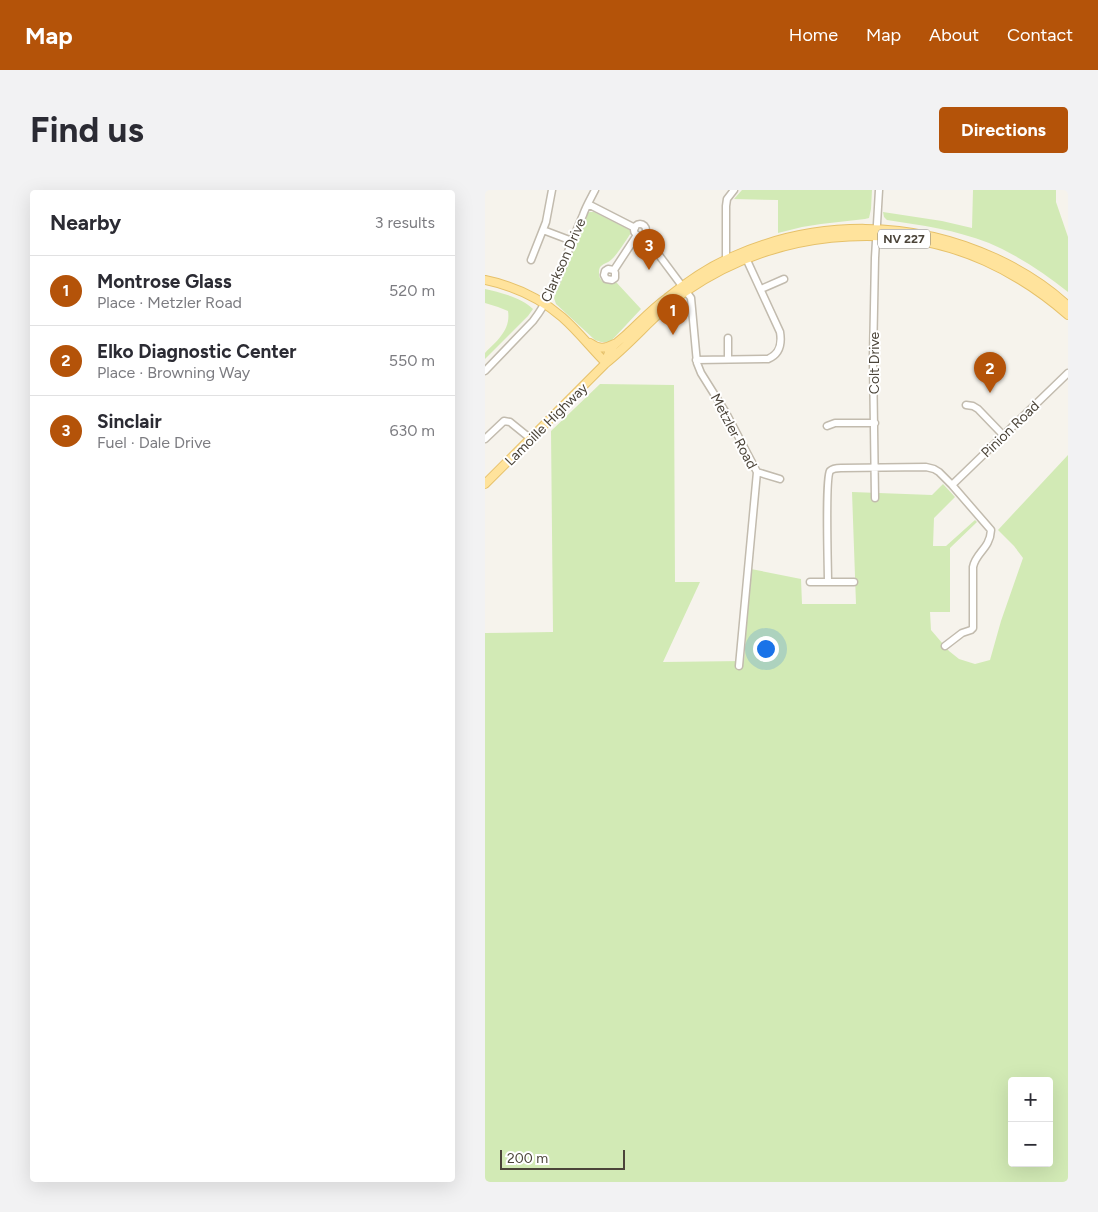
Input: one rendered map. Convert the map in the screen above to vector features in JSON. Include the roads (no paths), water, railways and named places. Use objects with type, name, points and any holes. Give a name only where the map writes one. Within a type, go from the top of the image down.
[{"type":"main road","name":"Lamoille Highway","points":[[485,484],[605,364],[704,271],[726,260],[745,255],[778,241],[817,232],[845,229],[877,233],[949,248],[985,261],[1022,280],[1068,315]]},
{"type":"main road","name":"Lamoille Highway","points":[[877,233],[926,235],[957,243],[984,253],[1029,276],[1068,306]]},
{"type":"main road","name":"Lamoille Highway","points":[[605,364],[611,349],[649,313],[683,289],[726,268],[745,255]]},
{"type":"main road","points":[[485,280],[515,288],[543,306],[605,364]]},
{"type":"main road","points":[[485,285],[516,294],[557,313],[605,364]]},
{"type":"main road","points":[[573,329],[594,346],[604,348],[615,343],[633,328]]},
{"type":"street","points":[[531,260],[543,230],[552,190]]},
{"type":"street","name":"Clarkson Drive","points":[[485,370],[533,321],[543,306],[559,275],[595,190]]},
{"type":"street","points":[[726,268],[726,206],[727,199],[734,190]]},
{"type":"street","name":"Colt Drive","points":[[875,498],[873,358],[879,190]]},
{"type":"street","points":[[588,204],[635,228]]},
{"type":"street","points":[[613,270],[646,230],[640,224],[635,228]]},
{"type":"street","points":[[635,228],[635,233],[640,235]]},
{"type":"street","points":[[543,230],[572,242]]},
{"type":"street","name":"Metzler Road","points":[[640,235],[691,298],[696,360],[701,373],[726,412],[757,472],[739,666]]},
{"type":"street","points":[[696,360],[768,359],[777,353],[780,347],[780,332],[745,255]]},
{"type":"street","points":[[761,289],[784,279]]},
{"type":"street","points":[[728,338],[728,359]]},
{"type":"street","name":"Pinion Road","points":[[952,485],[1068,373]]},
{"type":"street","points":[[966,405],[973,406],[978,410],[1004,436]]},
{"type":"street","points":[[485,439],[504,421],[510,422],[531,439]]},
{"type":"street","points":[[827,426],[875,423]]},
{"type":"street","points":[[828,582],[827,492],[831,471],[841,468],[920,467],[934,469],[952,485],[991,530],[989,540],[976,558],[973,567],[973,628],[962,633],[945,646]]},
{"type":"street","points":[[757,472],[780,479]]},
{"type":"street","points":[[810,582],[854,582]]},
{"type":"place","name":"Sinclair","points":[[649,270]]},
{"type":"place","name":"Montrose Glass","points":[[673,335]]},
{"type":"place","name":"Elko Diagnostic Center","points":[[990,393]]}]
